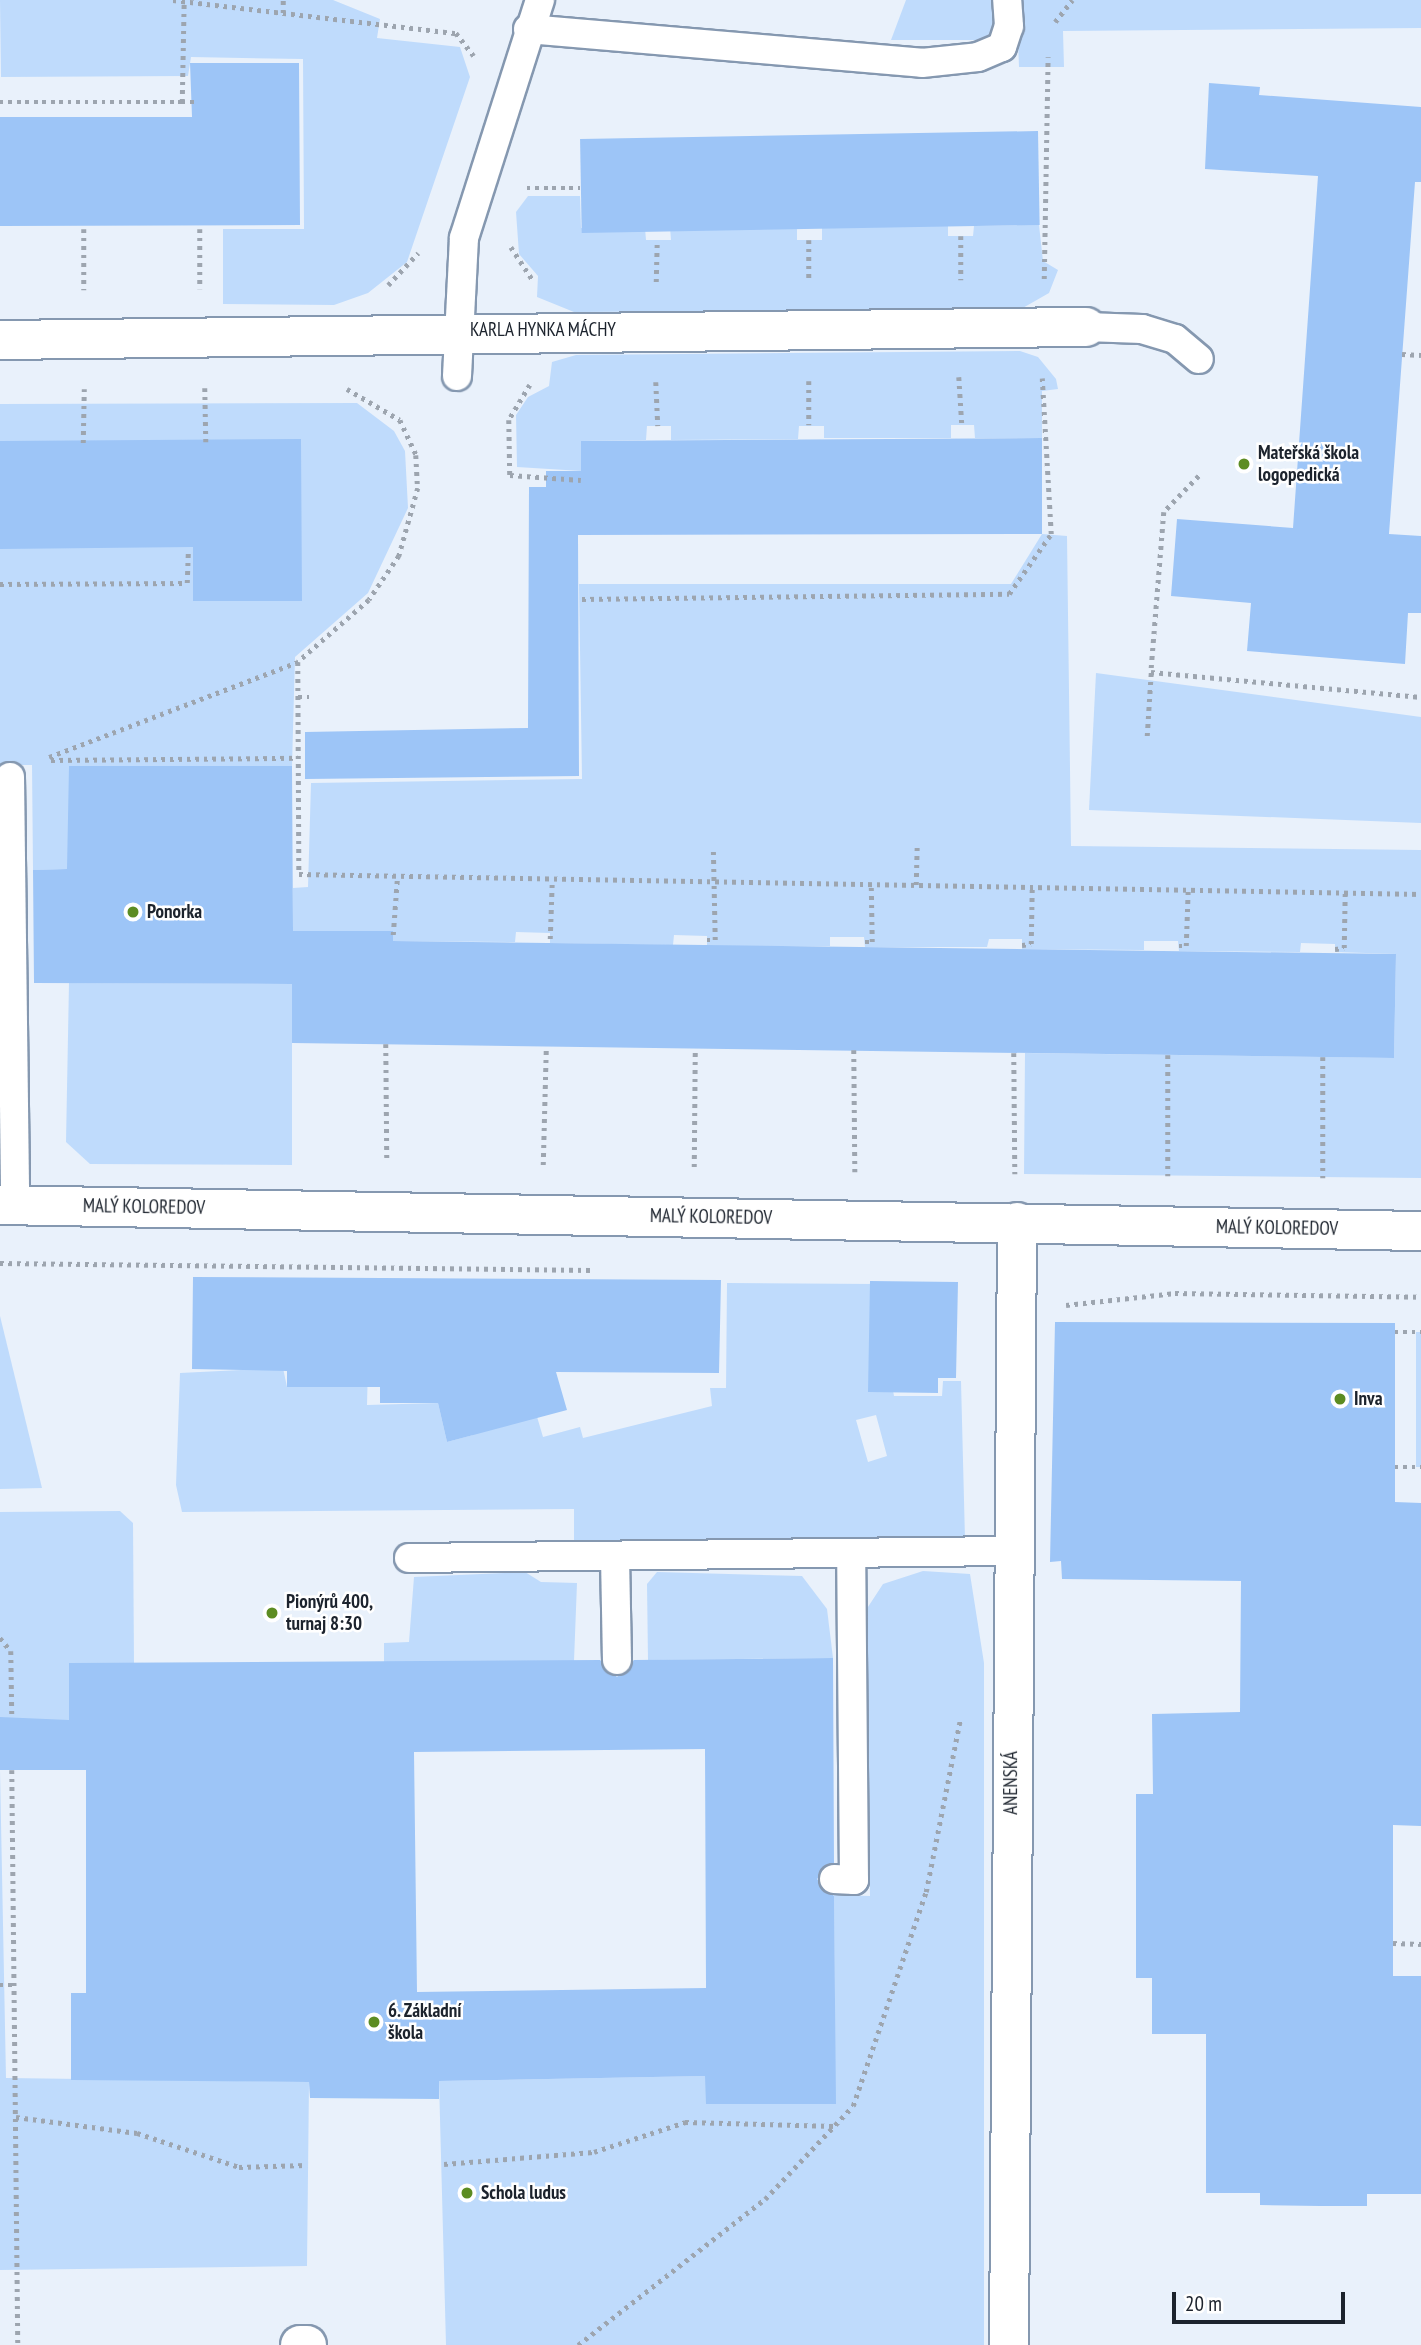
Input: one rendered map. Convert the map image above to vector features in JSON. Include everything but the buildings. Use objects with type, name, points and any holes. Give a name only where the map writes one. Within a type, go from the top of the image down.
[{"type":"street","name":"KARLA HYNKA MÁCHY","points":[[0,340],[457,331],[1086,327]]},
{"type":"street","name":"MALÝ KOLOREDOV","points":[[8,1205],[1421,1231]]},
{"type":"street","name":"ANENSKÁ","points":[[1009,2345],[1011,1550],[1017,1222]]},
{"type":"street","points":[[300,2345],[307,2345]]},
{"type":"lane","points":[[457,376],[457,331],[464,238],[528,29],[540,0]]},
{"type":"lane","points":[[528,29],[922,63],[978,57],[1002,47],[1009,26],[1007,0]]},
{"type":"lane","points":[[1086,327],[1142,329],[1175,339],[1199,359]]},
{"type":"lane","points":[[8,1205],[6,1031],[10,777]]},
{"type":"lane","points":[[408,1558],[851,1556],[1011,1550]]},
{"type":"lane","points":[[834,1879],[854,1880],[851,1556]]},
{"type":"lane","points":[[615,1557],[617,1660]]},
{"type":"path","points":[[173,0],[456,33],[475,61]]},
{"type":"path","points":[[283,0],[283,13]]},
{"type":"path","points":[[1052,32],[1072,0]]},
{"type":"path","points":[[182,102],[184,1]]},
{"type":"path","points":[[1034,285],[1044,278],[1047,266],[1048,43]]},
{"type":"path","points":[[0,102],[196,102]]},
{"type":"path","points":[[539,188],[580,188]]},
{"type":"path","points":[[84,229],[84,295]]},
{"type":"path","points":[[200,229],[200,294]]},
{"type":"path","points":[[507,235],[523,272],[540,287]]},
{"type":"path","points":[[961,236],[961,285]]},
{"type":"path","points":[[656,287],[657,240]]},
{"type":"path","points":[[808,240],[810,286]]},
{"type":"path","points":[[382,289],[423,246]]},
{"type":"path","points":[[947,285],[973,285]]},
{"type":"path","points":[[643,287],[670,286]]},
{"type":"path","points":[[796,286],[823,286]]},
{"type":"path","points":[[1402,354],[1421,355]]},
{"type":"path","points":[[582,599],[1009,594],[1051,534],[1046,387],[1034,373]]},
{"type":"path","points":[[796,375],[823,375]]},
{"type":"path","points":[[810,375],[810,425]]},
{"type":"path","points":[[946,375],[972,375]]},
{"type":"path","points":[[959,375],[962,425]]},
{"type":"path","points":[[643,376],[670,376]]},
{"type":"path","points":[[656,376],[658,426]]},
{"type":"path","points":[[542,377],[517,401],[509,419],[510,475],[582,480]]},
{"type":"path","points":[[298,758],[38,761],[298,662],[369,600],[399,556],[418,488],[416,455],[400,419],[366,395],[339,386]]},
{"type":"path","points":[[191,388],[218,387]]},
{"type":"path","points":[[70,388],[97,388]]},
{"type":"path","points":[[83,443],[84,388]]},
{"type":"path","points":[[205,388],[206,442]]},
{"type":"path","points":[[1147,736],[1164,512],[1199,476]]},
{"type":"path","points":[[0,584],[187,583],[188,551]]},
{"type":"path","points":[[298,662],[299,874],[397,880],[714,882],[1421,894]]},
{"type":"path","points":[[1151,672],[1421,697]]},
{"type":"path","points":[[298,697],[309,697]]},
{"type":"path","points":[[916,885],[917,845]]},
{"type":"path","points":[[707,940],[715,940],[713,848]]},
{"type":"path","points":[[393,935],[397,880]]},
{"type":"path","points":[[550,939],[552,882]]},
{"type":"path","points":[[864,942],[872,942],[871,885]]},
{"type":"path","points":[[1022,945],[1031,944],[1032,888]]},
{"type":"path","points":[[1179,946],[1186,946],[1188,890]]},
{"type":"path","points":[[1335,949],[1344,948],[1345,894]]},
{"type":"path","points":[[386,1044],[387,1172]]},
{"type":"path","points":[[543,1174],[546,1047]]},
{"type":"path","points":[[694,1177],[695,1049]]},
{"type":"path","points":[[854,1050],[855,1179]]},
{"type":"path","points":[[1014,1053],[1015,1181]]},
{"type":"path","points":[[1168,1055],[1168,1183]]},
{"type":"path","points":[[1322,1056],[1322,1185]]},
{"type":"path","points":[[1050,1307],[1175,1293],[1421,1297]]},
{"type":"path","points":[[1395,1332],[1421,1332]]},
{"type":"path","points":[[1395,1467],[1421,1467]]},
{"type":"path","points":[[0,1638],[11,1651],[12,1718]]},
{"type":"path","points":[[578,2345],[765,2199],[853,2106],[926,1892],[963,1708]]},
{"type":"path","points":[[12,1770],[18,2345]]},
{"type":"path","points":[[1393,1943],[1421,1944]]},
{"type":"path","points":[[0,1985],[14,1985]]},
{"type":"path","points":[[16,2117],[137,2133],[239,2167],[307,2165]]},
{"type":"path","points":[[444,2164],[594,2152],[685,2122],[835,2126]]},
{"type":"shaded area","points":[[0,0],[333,0],[380,19],[377,38],[460,47],[470,77],[407,262],[368,293],[334,305],[223,304],[223,229],[304,229],[303,59],[191,57],[188,76],[1,77]]},
{"type":"shaded area","points":[[906,0],[1421,0],[1421,28],[1063,31],[1064,67],[1019,67],[1018,40],[891,40]]},
{"type":"shaded area","points":[[528,196],[580,196],[581,228],[645,228],[646,240],[671,240],[670,227],[797,226],[797,240],[822,240],[822,226],[948,226],[948,236],[973,236],[974,226],[1039,225],[1043,261],[1058,270],[1049,293],[1021,309],[574,312],[537,297],[538,276],[519,254],[516,212]]},
{"type":"shaded area","points":[[1020,351],[1038,357],[1056,379],[1058,389],[1042,391],[1042,438],[975,438],[974,425],[951,425],[951,438],[824,438],[824,426],[799,426],[798,439],[671,440],[671,426],[647,426],[646,440],[582,441],[581,471],[517,467],[516,415],[528,397],[549,386],[552,362],[576,355]]},
{"type":"shaded area","points":[[357,403],[394,431],[405,451],[408,508],[368,593],[295,657],[292,766],[67,869],[33,870],[32,765],[0,765],[0,404]]},
{"type":"shaded area","points":[[1042,534],[1067,536],[1071,846],[1421,850],[1421,1178],[1024,1174],[1025,1053],[1394,1058],[1396,954],[1335,952],[1335,944],[1301,943],[1300,952],[1179,951],[1178,941],[1144,941],[1144,950],[1022,949],[1022,939],[989,939],[987,947],[865,947],[864,937],[830,937],[830,946],[707,946],[707,936],[674,935],[673,945],[550,943],[550,933],[516,932],[515,942],[393,941],[393,931],[293,939],[293,888],[308,887],[311,783],[582,779],[579,584],[1011,584]]},
{"type":"shaded area","points":[[1096,673],[1421,717],[1421,823],[1089,810]]},
{"type":"shaded area","points":[[69,983],[292,984],[292,1165],[90,1164],[66,1142]]},
{"type":"shaded area","points":[[727,1283],[874,1284],[894,1396],[942,1396],[943,1381],[961,1381],[965,1539],[574,1541],[574,1509],[182,1512],[176,1485],[180,1373],[283,1368],[287,1387],[319,1387],[368,1366],[367,1405],[438,1403],[447,1442],[473,1435],[466,1409],[530,1393],[543,1437],[580,1427],[583,1438],[712,1406],[710,1388],[726,1388]],"holes":[[[876,1415],[887,1456],[868,1462],[856,1420]]]},
{"type":"shaded area","points":[[0,1316],[42,1488],[0,1489]]},
{"type":"shaded area","points":[[1416,1332],[1421,1332],[1421,1467],[1416,1467]]},
{"type":"shaded area","points":[[120,1511],[133,1523],[134,1663],[69,1727],[0,1718],[0,1512]]},
{"type":"shaded area","points":[[923,1571],[970,1574],[984,1663],[984,2345],[446,2345],[439,2081],[705,2076],[835,2103],[834,1895],[870,1896],[866,1610],[883,1584]]},
{"type":"shaded area","points":[[525,1572],[541,1582],[577,1583],[574,1661],[384,1664],[384,1643],[409,1642],[414,1577]]},
{"type":"shaded area","points":[[657,1572],[802,1576],[827,1609],[833,1658],[648,1660],[647,1584]]},
{"type":"shaded area","points":[[0,1770],[6,2078],[309,2082],[307,2266],[0,2270]]},
{"type":"place","name":"Mateřská škola logopedická","points":[[1244,464]]},
{"type":"place","name":"Ponorka","points":[[133,912]]},
{"type":"place","name":"Inva","points":[[1340,1399]]},
{"type":"place","name":"Pionýrů 400, turnaj 8:30","points":[[272,1613]]},
{"type":"place","name":"6. Základní škola","points":[[374,2022]]},
{"type":"place","name":"Schola ludus","points":[[467,2193]]}]
